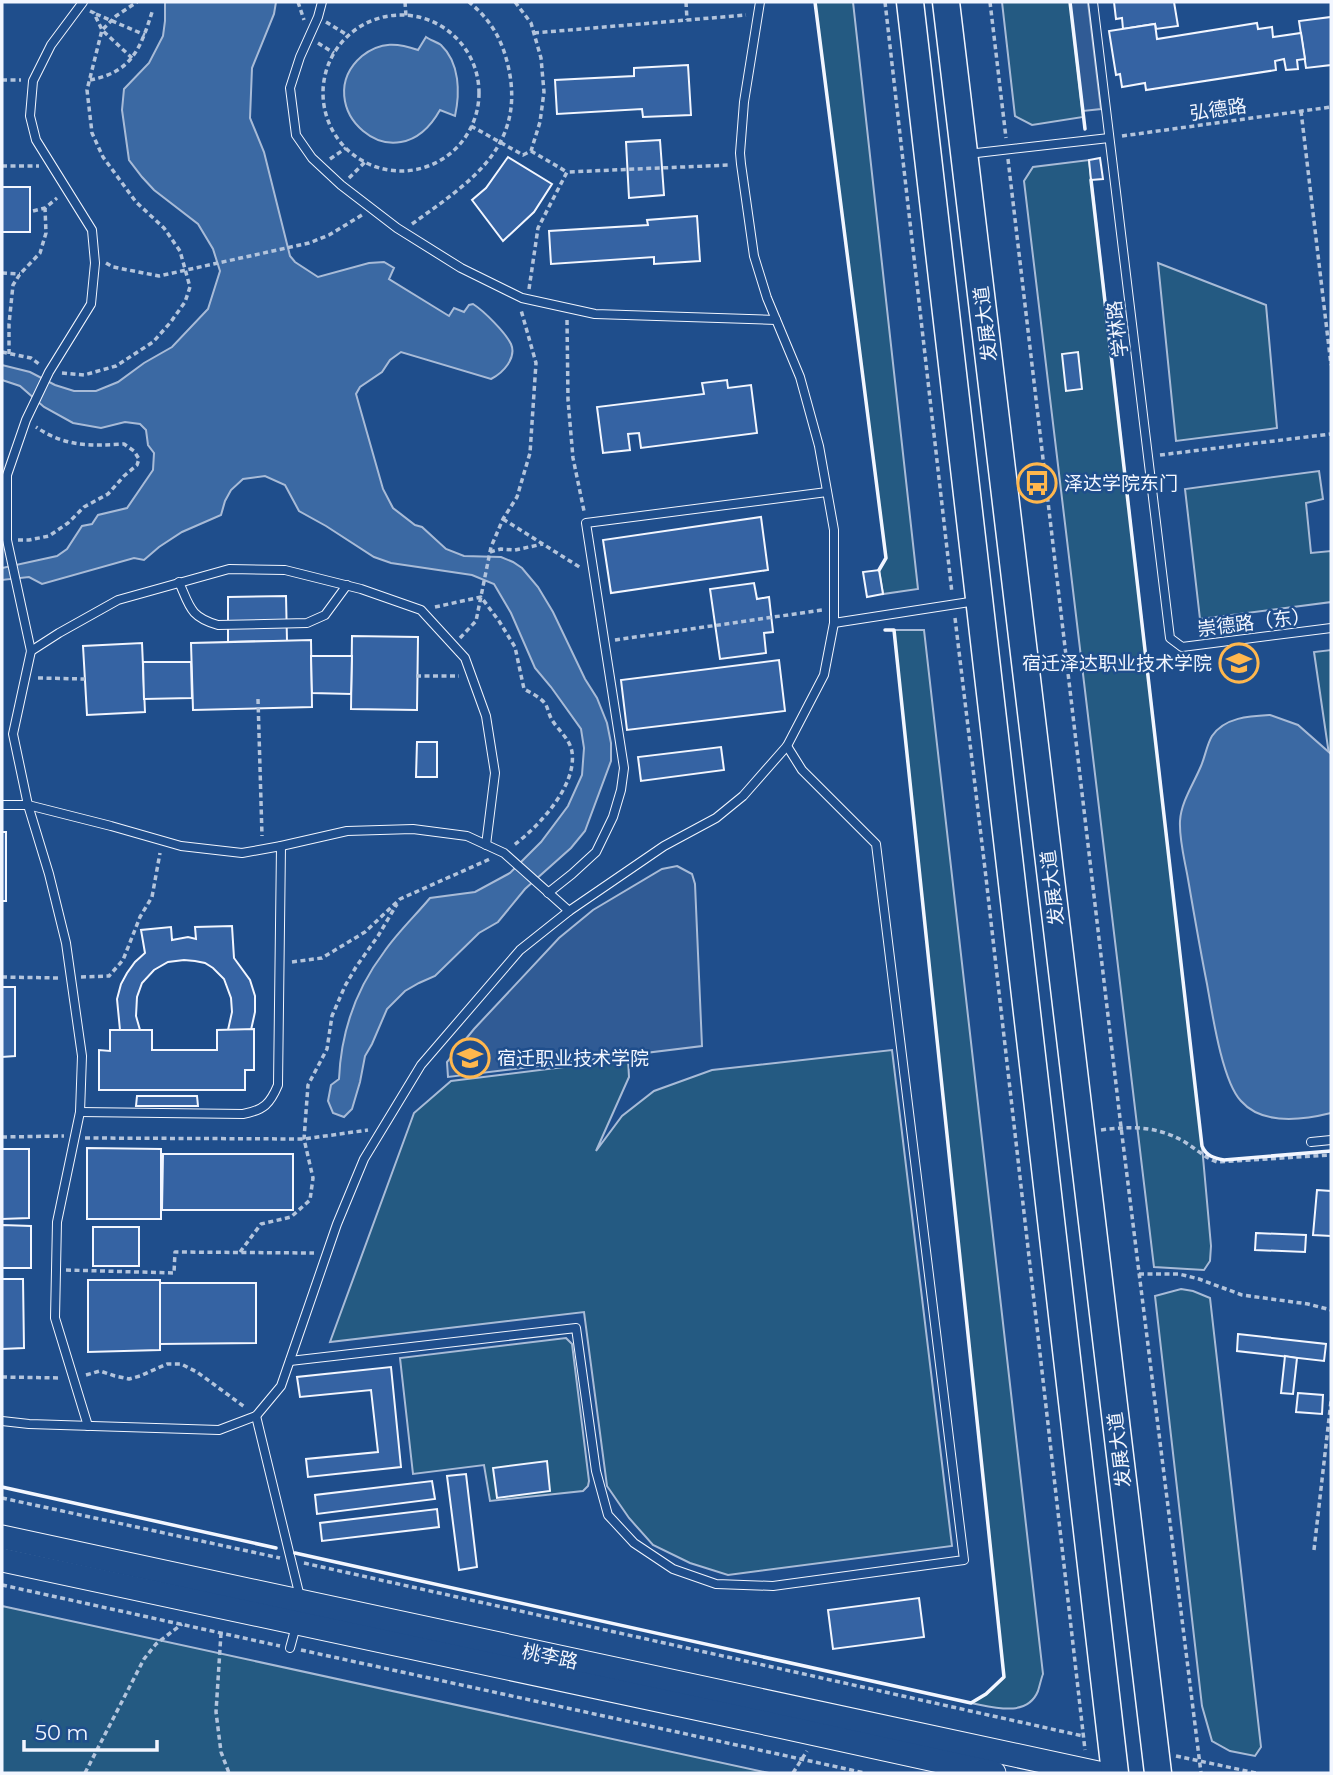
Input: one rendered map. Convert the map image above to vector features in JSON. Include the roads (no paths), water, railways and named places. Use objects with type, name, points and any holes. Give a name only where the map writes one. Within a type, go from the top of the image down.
[{"type":"main road","name":"发展大道","points":[[910,2],[1115,1773]]},
{"type":"main road","name":"发展大道","points":[[946,2],[1157,1762]]},
{"type":"main road","name":"桃李路","points":[[2,1537],[299,1613],[765,1723],[994,1773]]},
{"type":"main road","name":"桃李路","points":[[2,1560],[299,1613],[1093,1772]]},
{"type":"lane","points":[[322,2],[290,88],[296,135],[320,166],[402,232],[461,268],[528,299],[595,314],[776,320]]},
{"type":"lane","points":[[2,1421],[219,1430],[256,1416],[281,1386],[337,1224],[365,1159],[421,1065],[520,950],[569,911],[664,846],[716,818],[743,796],[786,746],[824,675],[834,624],[834,530],[819,446],[800,377],[766,298],[754,256],[741,164],[744,102],[760,2]]},
{"type":"lane","name":"学林路","points":[[1093,2],[1170,638],[1182,648]]},
{"type":"lane","points":[[82,4],[51,45],[33,81],[30,116],[36,140],[92,230],[95,257],[91,304],[48,374],[5,475],[7,540],[32,651],[13,734],[28,805],[66,943],[82,1056],[80,1112],[57,1222],[55,1318],[88,1426]]},
{"type":"lane","points":[[965,154],[1109,138]]},
{"type":"lane","points":[[548,893],[596,852],[613,817],[624,768],[586,523],[827,492]]},
{"type":"lane","points":[[32,651],[118,600],[229,569],[285,570],[361,589],[421,610],[465,658],[485,716],[495,773],[486,845]]},
{"type":"lane","points":[[179,582],[192,612],[204,621],[218,625],[307,624],[325,615],[347,585]]},
{"type":"lane","points":[[834,624],[980,600]]},
{"type":"lane","name":"崇德路（东）","points":[[1182,648],[1331,628]]},
{"type":"lane","points":[[290,1361],[576,1328],[596,1471],[608,1515],[634,1543],[673,1569],[716,1584],[773,1586],[964,1560],[876,844],[802,770],[786,746]]},
{"type":"lane","points":[[2,805],[28,805],[181,846],[242,853],[346,831],[413,829],[467,836],[504,853],[569,911]]},
{"type":"lane","points":[[80,1112],[243,1114],[257,1111],[272,1100],[278,1084],[281,846]]},
{"type":"lane","points":[[1311,1142],[1331,1140]]},
{"type":"lane","points":[[256,1416],[291,1560],[299,1613],[290,1648]]},
{"type":"place","name":"泽达学院东门","points":[[1037,483]]},
{"type":"place","name":"宿迁泽达职业技术学院","points":[[1239,663]]},
{"type":"place","name":"宿迁职业技术学院","points":[[470,1058]]}]
